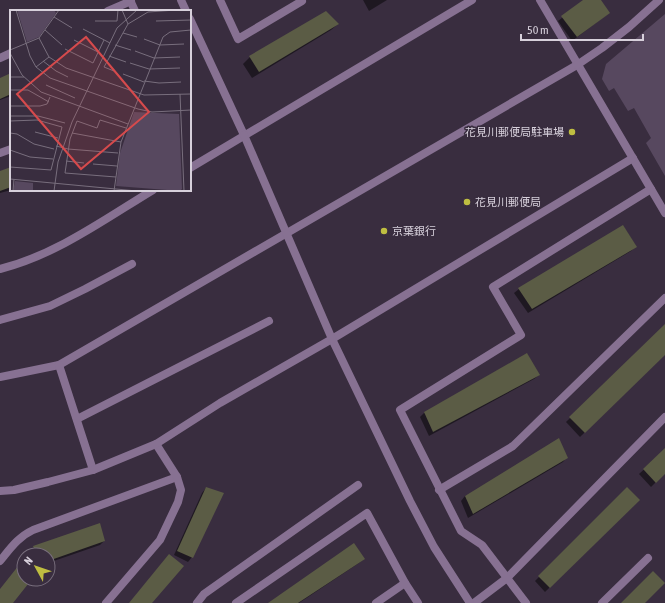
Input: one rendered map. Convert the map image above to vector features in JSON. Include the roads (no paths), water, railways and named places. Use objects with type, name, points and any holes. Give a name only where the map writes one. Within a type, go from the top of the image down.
[{"type":"street","points":[[181,0],[186,10]]},
{"type":"street","points":[[220,0],[238,39],[302,1]]},
{"type":"street","points":[[191,167],[472,0]]},
{"type":"street","points":[[540,0],[665,213]]},
{"type":"street","points":[[0,377],[60,365],[577,64],[602,48],[629,27],[659,0]]},
{"type":"street","points":[[110,10],[131,1]]},
{"type":"street","points":[[191,21],[244,135],[332,339],[410,501],[434,547],[470,603]]},
{"type":"street","points":[[0,58],[10,53]]},
{"type":"street","points":[[0,153],[10,149]]},
{"type":"street","points":[[0,491],[14,490],[93,470],[156,444],[220,403],[332,339],[633,158]]},
{"type":"street","points":[[526,603],[482,545],[461,531],[400,410],[520,335],[493,287],[651,189]]},
{"type":"street","points":[[0,268],[20,264],[47,252],[76,237],[151,191]]},
{"type":"street","points":[[0,320],[50,306],[132,264]]},
{"type":"street","points":[[439,490],[514,446],[665,298]]},
{"type":"street","points":[[77,419],[269,321]]},
{"type":"street","points":[[60,365],[93,470]]},
{"type":"street","points":[[474,603],[507,578],[665,417]]},
{"type":"street","points":[[106,603],[160,540],[178,502],[180,490],[177,477],[156,444]]},
{"type":"street","points":[[0,562],[24,534],[177,477]]},
{"type":"street","points":[[197,603],[204,594],[358,485]]},
{"type":"street","points":[[236,603],[367,513],[405,583],[418,603]]},
{"type":"street","points":[[602,603],[648,558]]},
{"type":"street","points":[[376,603],[405,583]]},
{"type":"place","name":"花見川郵便局駐車場","points":[[572,132]]},
{"type":"place","name":"花見川郵便局","points":[[467,202]]},
{"type":"place","name":"京葉銀行","points":[[384,231]]}]
